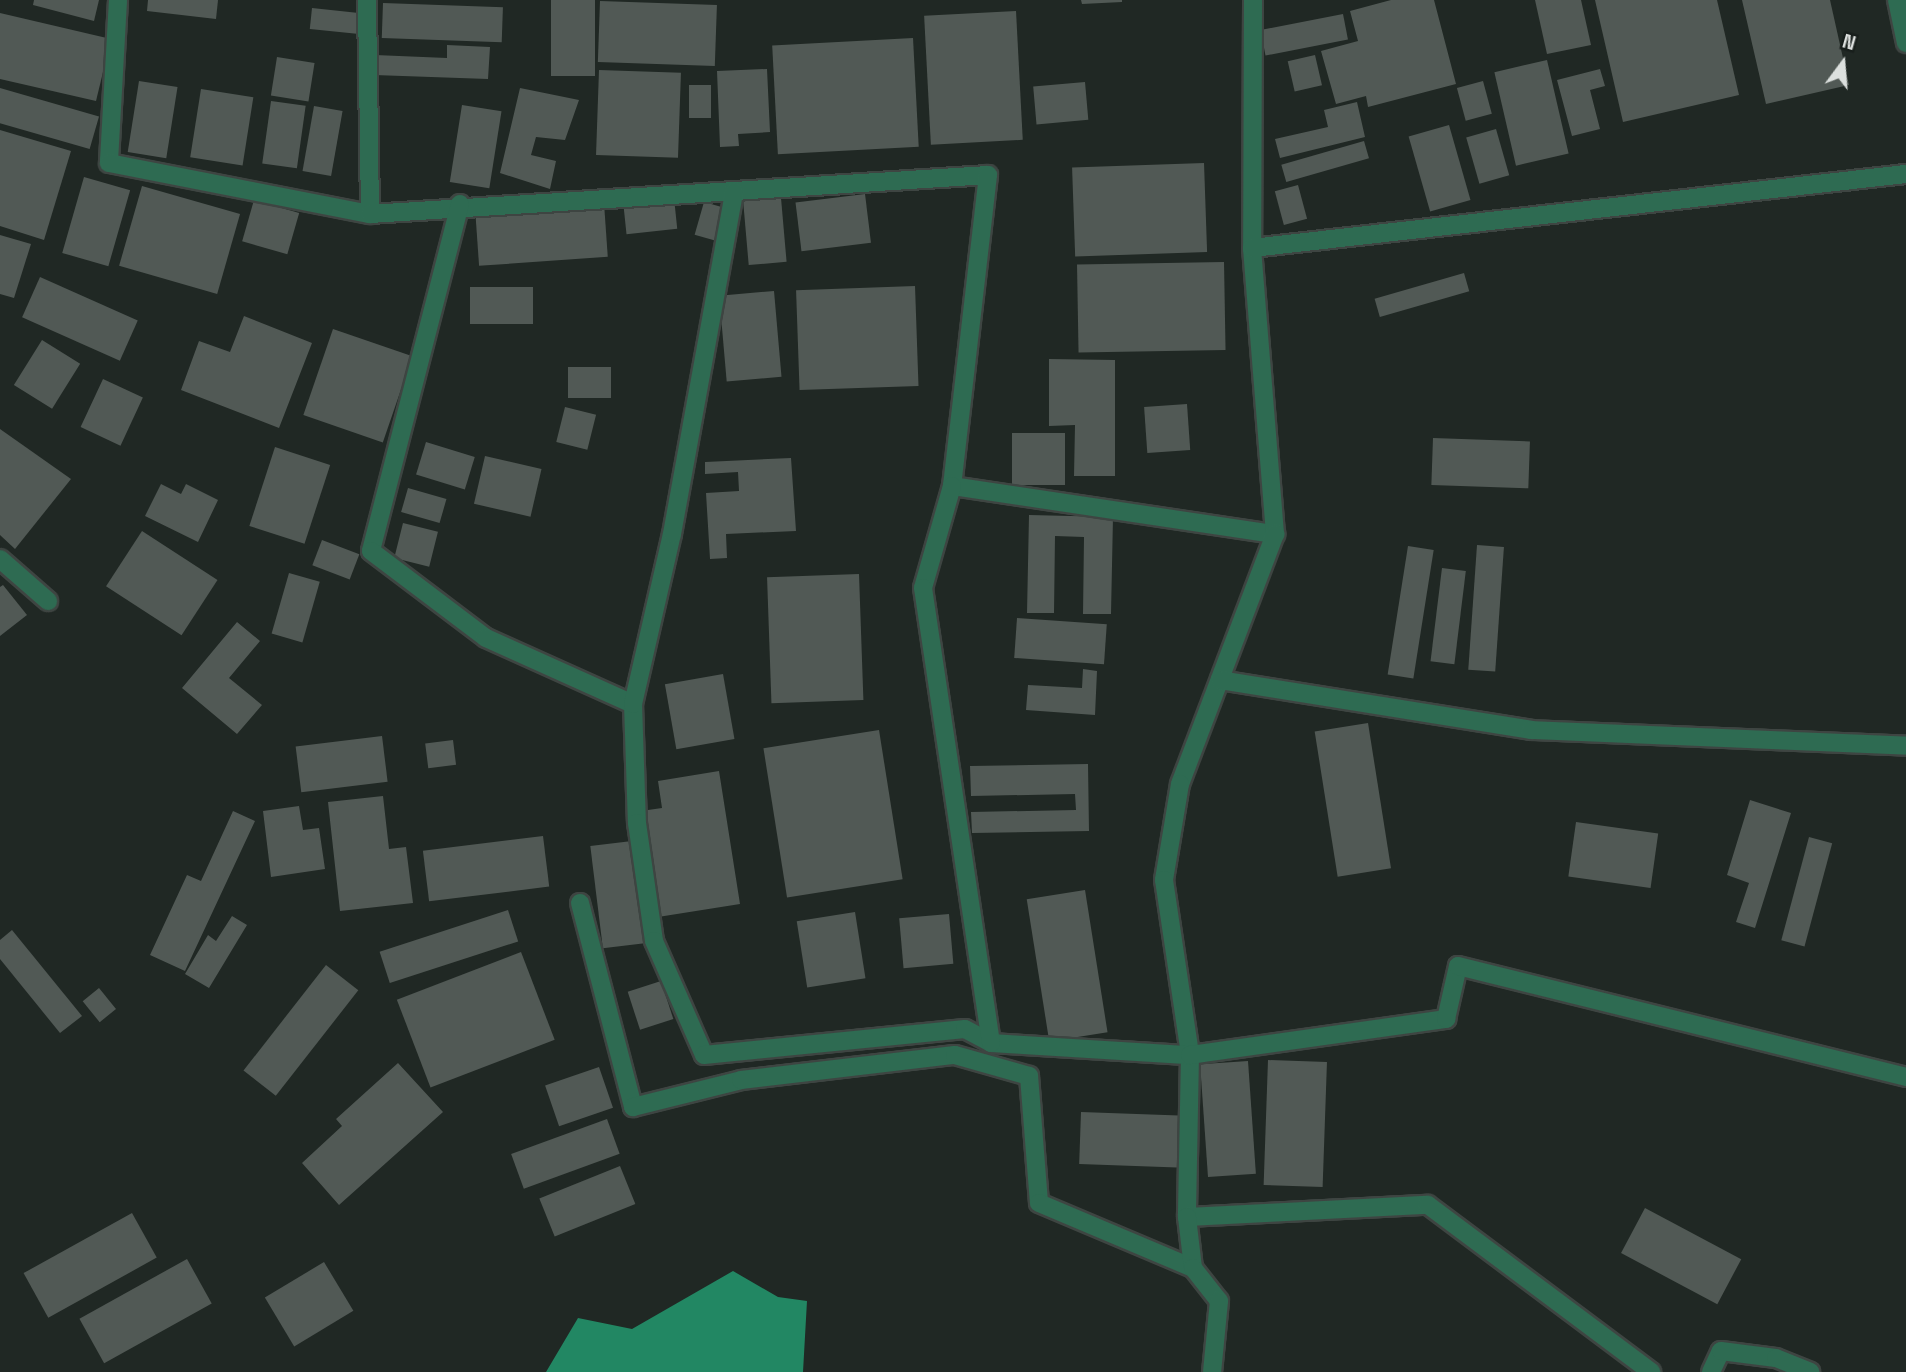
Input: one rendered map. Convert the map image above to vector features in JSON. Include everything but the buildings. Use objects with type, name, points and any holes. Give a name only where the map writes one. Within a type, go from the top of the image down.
[{"type":"street","points":[[118,0],[109,163],[370,214],[460,204],[734,192],[988,175],[952,486],[923,588],[990,1043]]},
{"type":"street","points":[[367,0],[370,214]]},
{"type":"street","points":[[1193,1268],[1187,1217],[1189,1055],[1164,880],[1180,784],[1275,534],[1252,248],[1253,0]]},
{"type":"street","points":[[1897,0],[1906,43]]},
{"type":"street","points":[[1252,248],[1906,174]]},
{"type":"street","points":[[734,192],[672,534],[633,704],[637,823],[654,941],[704,1055],[965,1029],[990,1043],[1189,1055],[1446,1019],[1458,966],[1906,1077]]},
{"type":"street","points":[[460,204],[371,551],[486,638],[633,704]]},
{"type":"street","points":[[952,486],[1275,534]]},
{"type":"street","points":[[0,559],[48,601]]},
{"type":"street","points":[[1220,680],[1531,730],[1906,746]]},
{"type":"street","points":[[580,903],[633,1107],[741,1080],[955,1055],[1029,1076],[1039,1203],[1193,1268],[1219,1301],[1212,1372]]},
{"type":"street","points":[[1187,1217],[1428,1205],[1651,1372]]},
{"type":"street","points":[[1711,1372],[1721,1352],[1776,1358],[1810,1372]]},
{"type":"shaded area","points":[[733,1271],[778,1297],[807,1301],[803,1372],[546,1372],[578,1318],[632,1329]]}]
